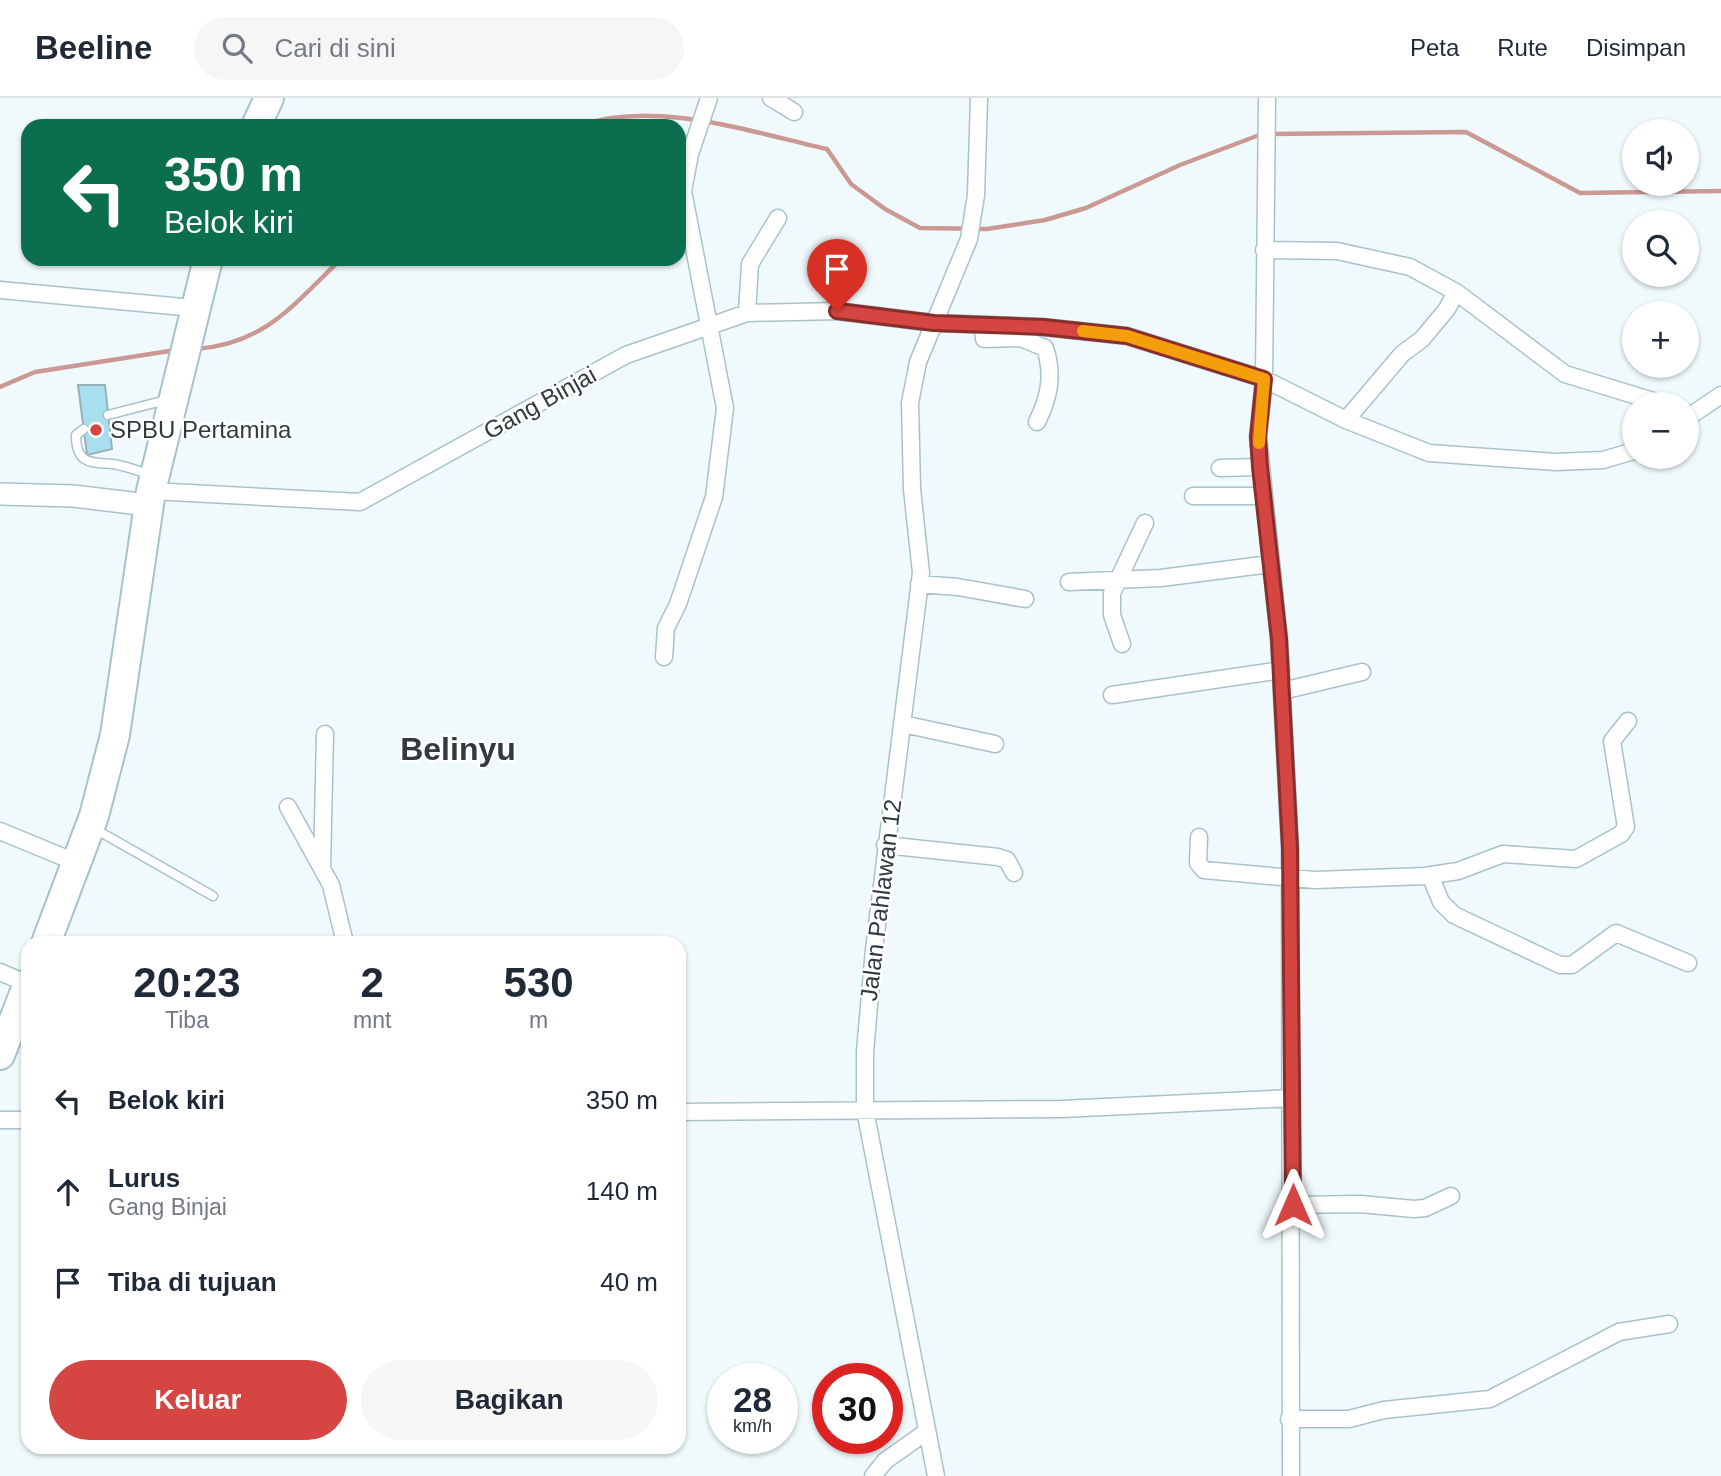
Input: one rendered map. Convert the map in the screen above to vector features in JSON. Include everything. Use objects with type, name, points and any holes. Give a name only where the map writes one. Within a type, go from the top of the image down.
[{"type":"highway","points":[[259,119],[269,98]]},
{"type":"highway","points":[[49,936],[90,825],[115,735],[151,490],[206,266]]},
{"type":"highway","points":[[0,1055],[21,1002]]},
{"type":"street","points":[[771,98],[794,112]]},
{"type":"street","name":"Jalan Pahlawan 12","points":[[936,1476],[865,1110],[865,1052],[885,845],[903,724],[919,584],[910,403],[918,362],[969,239],[976,195],[979,98]]},
{"type":"street","points":[[1267,98],[1264,379],[1258,437],[1281,670],[1289,877],[1293,1205],[1289,1419],[1291,1476]]},
{"type":"street","points":[[686,178],[706,104]]},
{"type":"street","points":[[664,657],[666,628],[678,604],[714,497],[725,408],[686,207]]},
{"type":"street","points":[[747,313],[750,264],[778,218]]},
{"type":"street","points":[[1264,250],[1337,251],[1410,267],[1456,292],[1565,374],[1624,392]]},
{"type":"street","points":[[0,290],[194,309]]},
{"type":"street","points":[[1346,421],[1402,354],[1430,329],[1456,292]]},
{"type":"street","name":"Gang Binjai","points":[[151,490],[360,502],[626,355],[747,313],[837,311],[934,323],[1127,336],[1264,379],[1346,421],[1429,453],[1556,462],[1603,460],[1622,454]]},
{"type":"street","points":[[983,325],[984,339],[1021,338],[1045,348],[1050,388],[1048,401],[1037,422]]},
{"type":"street","points":[[1699,410],[1721,396]]},
{"type":"street","points":[[1220,468],[1260,467]]},
{"type":"street","points":[[0,494],[74,496],[151,490]]},
{"type":"street","points":[[1193,496],[1263,496]]},
{"type":"street","points":[[1122,644],[1110,604],[1145,523]]},
{"type":"street","points":[[1069,582],[1119,580],[1270,564]]},
{"type":"street","points":[[919,584],[958,587],[1025,599]]},
{"type":"street","points":[[1112,695],[1281,670]]},
{"type":"street","points":[[1282,691],[1362,672]]},
{"type":"street","points":[[1199,837],[1198,863],[1205,870],[1315,880],[1430,875],[1458,871],[1486,858],[1503,854],[1576,859],[1621,834],[1626,821],[1612,741],[1628,721]]},
{"type":"street","points":[[903,724],[995,744]]},
{"type":"street","points":[[322,869],[325,734]]},
{"type":"street","points":[[288,807],[331,885],[343,936]]},
{"type":"street","points":[[0,831],[75,862]]},
{"type":"street","points":[[885,845],[998,857],[1007,860],[1014,873]]},
{"type":"street","points":[[1430,875],[1441,902],[1454,915],[1560,965],[1572,965],[1616,933],[1688,963]]},
{"type":"street","points":[[0,972],[21,981]]},
{"type":"street","points":[[686,1112],[1062,1109],[1292,1098]]},
{"type":"street","points":[[0,1120],[21,1120]]},
{"type":"street","points":[[1293,1205],[1360,1204],[1414,1209],[1451,1196]]},
{"type":"street","points":[[1289,1419],[1349,1419],[1384,1410],[1490,1399],[1619,1332],[1669,1324]]},
{"type":"street","points":[[873,1476],[885,1461],[926,1432]]},
{"type":"lane","points":[[108,415],[172,398]]},
{"type":"lane","points":[[83,429],[76,435],[76,447],[83,459],[92,464],[115,464],[151,490]]},
{"type":"lane","points":[[90,825],[213,896]]},
{"type":"building","points":[[78,385],[105,385],[112,449],[87,455]]},
{"type":"waterway","points":[[608,119],[639,116],[703,121],[827,149],[851,184],[885,209],[920,228],[987,229],[1045,220],[1086,208],[1180,165],[1262,134]]},
{"type":"waterway","points":[[1270,134],[1466,132],[1580,193],[1721,191]]},
{"type":"waterway","points":[[196,349],[220,346],[260,330],[293,306],[334,266]]},
{"type":"waterway","points":[[0,387],[35,372],[176,350]]},
{"type":"slow traffic","points":[[1083,331],[1127,336],[1264,379],[1259,443]]},
{"type":"place","name":"SPBU Pertamina","points":[[96,430]]},
{"type":"district","name":"Belinyu","points":[[458,749]]},
{"type":"route","points":[[837,311],[934,323],[1043,327],[1127,336],[1264,379],[1258,437],[1279,639],[1290,848],[1293,1205]]}]
